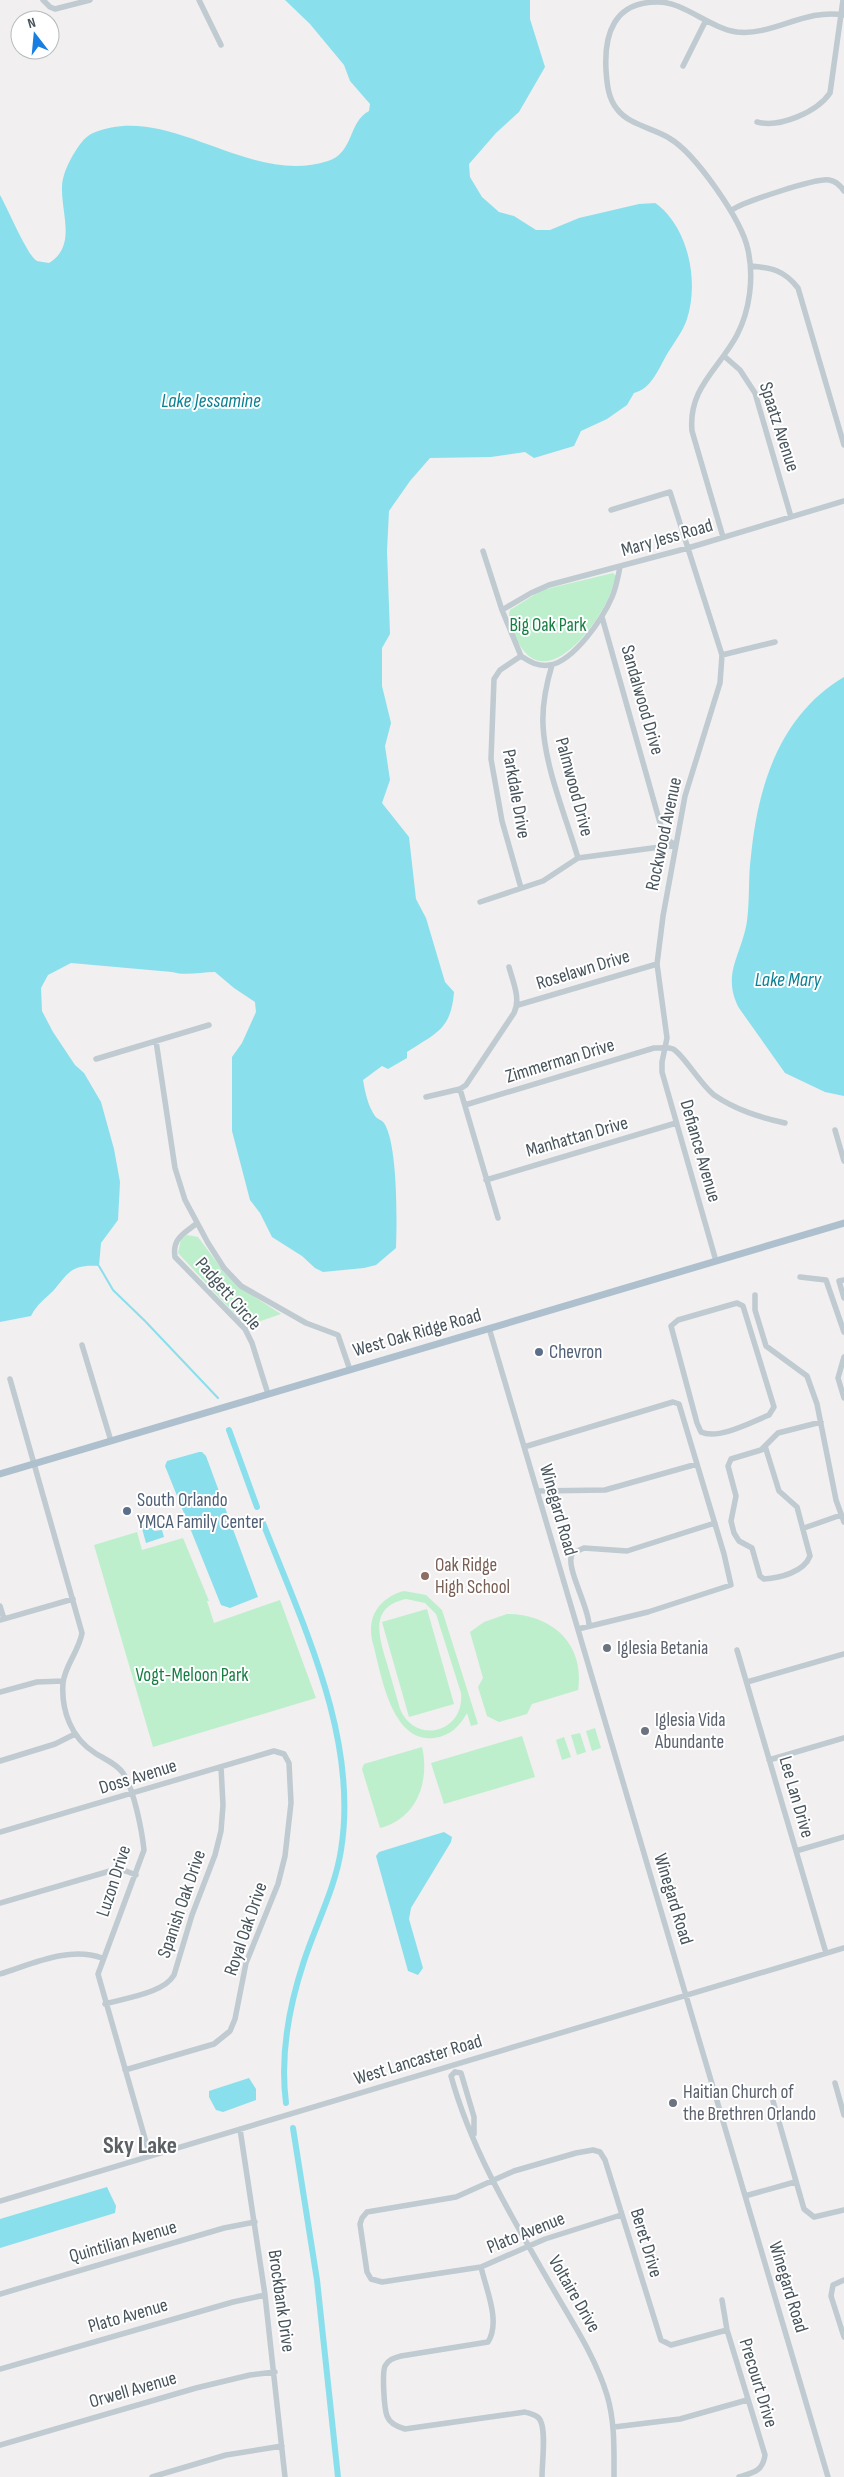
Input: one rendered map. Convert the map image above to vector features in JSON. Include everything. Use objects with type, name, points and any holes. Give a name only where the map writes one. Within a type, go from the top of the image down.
[{"type":"main road","name":"West Oak Ridge Road","points":[[0,1474],[844,1223]]},
{"type":"street","points":[[43,0],[55,9],[90,0]]},
{"type":"street","points":[[198,0],[221,45]]},
{"type":"street","points":[[757,122],[772,124],[799,116],[810,112],[824,102],[833,83],[843,15],[843,0]]},
{"type":"street","points":[[724,537],[692,431],[691,416],[698,392],[724,356],[744,320],[750,287],[750,266],[745,237],[732,210],[678,143],[635,122],[617,109],[608,93],[606,42],[614,23],[629,9],[639,4],[660,1],[679,8],[705,22],[725,29],[747,32],[812,15],[843,15]]},
{"type":"street","points":[[683,66],[705,22]]},
{"type":"street","points":[[732,210],[745,202],[822,180],[836,182],[844,191]]},
{"type":"street","points":[[750,266],[772,268],[782,272],[798,288],[844,445]]},
{"type":"street","name":"Spaatz Avenue","points":[[724,356],[740,370],[755,393],[792,516]]},
{"type":"street","name":"Rockwood Avenue","points":[[612,510],[670,492],[722,655],[720,683],[685,796],[675,845],[657,964],[660,1000],[667,1025],[665,1048]]},
{"type":"street","name":"Mary Jess Road","points":[[502,610],[549,585],[688,548],[844,500]]},
{"type":"street","points":[[483,551],[502,610],[521,656],[532,663],[552,665],[566,658],[578,647],[602,617],[613,596],[620,567]]},
{"type":"street","name":"Sandalwood Drive","points":[[602,617],[664,837],[675,845]]},
{"type":"street","points":[[722,655],[775,642]]},
{"type":"street","name":"Parkdale Drive","points":[[521,656],[500,670],[494,679],[492,750],[502,821],[521,888]]},
{"type":"street","name":"Palmwood Drive","points":[[552,665],[544,692],[543,725],[546,752],[578,858]]},
{"type":"street","points":[[480,902],[543,881],[578,858],[675,845]]},
{"type":"street","name":"Roselawn Drive","points":[[518,1005],[657,964]]},
{"type":"street","points":[[426,1097],[460,1089],[466,1085],[518,1005],[508,967]]},
{"type":"street","points":[[96,1059],[209,1025]]},
{"type":"street","name":"Padgett Circle","points":[[156,1041],[175,1168],[185,1200],[196,1224],[224,1268],[242,1286],[306,1323],[338,1335],[350,1370]]},
{"type":"street","name":"Zimmerman Drive","points":[[464,1105],[654,1048],[665,1048]]},
{"type":"street","points":[[665,1048],[674,1050],[713,1094],[738,1109],[785,1123]]},
{"type":"street","name":"Defiance Avenue","points":[[665,1048],[662,1072],[716,1261]]},
{"type":"street","points":[[460,1089],[498,1218]]},
{"type":"street","name":"Manhattan Drive","points":[[486,1180],[676,1124]]},
{"type":"street","points":[[835,1130],[844,1161]]},
{"type":"street","name":"Padgett Circle","points":[[196,1224],[176,1240],[173,1246],[176,1257],[245,1330],[254,1348],[268,1394]]},
{"type":"street","points":[[800,1277],[826,1280],[844,1332]]},
{"type":"street","points":[[842,1281],[844,1298]]},
{"type":"street","points":[[755,1295],[755,1310],[766,1346],[807,1376],[817,1404],[836,1500],[844,1522]]},
{"type":"street","points":[[737,1303],[743,1306],[774,1407],[769,1415],[738,1427],[714,1435],[700,1432],[670,1326],[678,1320],[737,1303]]},
{"type":"street","name":"Winegard Road","points":[[489,1328],[828,2477]]},
{"type":"street","points":[[82,1345],[111,1441]]},
{"type":"street","points":[[844,1357],[838,1378],[844,1398]]},
{"type":"street","name":"Luzon Drive","points":[[10,1379],[82,1633],[80,1644],[70,1661],[63,1681],[64,1706],[75,1734],[93,1752],[113,1763],[123,1773],[142,1831],[144,1850],[102,1958],[98,1974],[150,2156]]},
{"type":"street","points":[[524,1447],[673,1402],[679,1404],[698,1464],[731,1585],[648,1612],[578,1629]]},
{"type":"street","points":[[765,1446],[779,1491],[797,1507],[810,1556],[807,1564],[790,1572],[764,1580],[760,1576],[752,1548],[739,1541],[734,1533],[731,1521],[736,1496],[728,1466],[732,1459],[761,1450],[765,1446],[778,1433],[821,1422]]},
{"type":"street","points":[[537,1491],[605,1490],[698,1464]]},
{"type":"street","points":[[804,1528],[842,1515]]},
{"type":"street","points":[[589,1626],[586,1608],[570,1563],[573,1552],[584,1548],[628,1551],[715,1522]]},
{"type":"street","points":[[0,1606],[2,1620],[73,1599]]},
{"type":"street","name":"Lee Lan Drive","points":[[737,1650],[826,1953]]},
{"type":"street","points":[[747,1682],[844,1654]]},
{"type":"street","points":[[0,1692],[37,1682],[63,1681]]},
{"type":"street","points":[[0,1762],[55,1744],[75,1734]]},
{"type":"street","points":[[769,1760],[844,1738]]},
{"type":"street","name":"Doss Avenue","points":[[0,1832],[274,1752],[284,1754]]},
{"type":"street","name":"Royal Oak Drive","points":[[125,2070],[214,2044],[230,2031],[235,2019],[246,1963],[278,1884],[285,1856],[291,1803],[289,1764],[284,1754]]},
{"type":"street","name":"Spanish Oak Drive","points":[[106,2004],[162,1988],[174,1975],[192,1915],[215,1855],[221,1832],[223,1804],[221,1767]]},
{"type":"street","points":[[796,1851],[844,1837]]},
{"type":"street","points":[[0,1903],[110,1870],[136,1874]]},
{"type":"street","name":"West Lancaster Road","points":[[0,2201],[240,2129],[454,2069],[686,1994],[844,1948]]},
{"type":"street","points":[[0,1974],[70,1954],[89,1954],[102,1958]]},
{"type":"street","name":"Voltaire Drive","points":[[474,2136],[474,2117],[461,2073],[454,2069],[451,2076],[459,2104],[492,2182],[598,2369],[614,2427],[614,2477]]},
{"type":"street","points":[[835,2083],[844,2115]]},
{"type":"street","points":[[773,2101],[804,2209],[814,2217],[844,2210]]},
{"type":"street","name":"Brockbank Drive","points":[[240,2129],[266,2295],[285,2477]]},
{"type":"street","name":"Beret Drive","points":[[492,2182],[514,2171],[576,2153],[593,2150],[600,2152],[605,2160],[661,2340],[671,2345],[727,2330]]},
{"type":"street","name":"Plato Avenue","points":[[492,2182],[456,2197],[368,2212],[362,2218],[360,2224],[367,2272],[372,2279],[382,2282],[481,2268],[528,2245],[621,2215]]},
{"type":"street","points":[[745,2196],[795,2182]]},
{"type":"street","name":"Quintilian Avenue","points":[[0,2294],[224,2228],[255,2222]]},
{"type":"street","points":[[481,2268],[494,2323],[493,2335],[488,2342],[401,2356],[390,2360],[384,2368],[383,2375],[387,2417],[396,2427],[405,2430],[525,2412],[535,2414],[541,2421],[543,2432],[542,2477]]},
{"type":"street","points":[[844,2280],[833,2284],[831,2296],[844,2337]]},
{"type":"street","name":"Plato Avenue","points":[[0,2369],[233,2302],[266,2295]]},
{"type":"street","name":"Precourt Drive","points":[[722,2300],[727,2330],[765,2455],[763,2465],[757,2472],[739,2477]]},
{"type":"street","name":"Orwell Avenue","points":[[0,2445],[196,2388],[250,2375],[275,2372]]},
{"type":"street","points":[[614,2427],[680,2419],[747,2400]]},
{"type":"street","points":[[152,2477],[226,2455],[282,2446]]},
{"type":"green space","name":"Big Oak Park","points":[[613,573],[616,576],[608,598],[599,615],[577,643],[564,654],[551,660],[538,661],[526,653],[511,626],[510,610],[542,590]]},
{"type":"green space","points":[[187,1235],[198,1237],[224,1272],[241,1288],[281,1314],[246,1326],[178,1253],[181,1239]]},
{"type":"green space","name":"Vogt-Meloon Park","points":[[137,1532],[142,1550],[183,1538],[209,1601],[207,1601],[214,1623],[280,1600],[316,1698],[153,1747],[94,1545]]},
{"type":"green space","points":[[404,1591],[426,1595],[442,1610],[478,1724],[471,1726],[467,1713],[454,1730],[434,1738],[419,1736],[407,1729],[397,1717],[384,1686],[371,1631],[374,1615],[378,1608],[396,1594]],"holes":[[[406,1599],[425,1603],[436,1614],[461,1693],[460,1706],[455,1717],[448,1725],[438,1730],[417,1728],[407,1721],[400,1709],[380,1636],[379,1626],[381,1617],[386,1609],[394,1603]]]},
{"type":"green space","points":[[427,1609],[454,1704],[409,1717],[382,1622]]},
{"type":"green space","points":[[507,1614],[523,1615],[538,1619],[562,1635],[576,1659],[579,1674],[578,1690],[532,1704],[527,1714],[499,1722],[487,1716],[478,1687],[483,1678],[470,1632],[484,1622]]},
{"type":"green space","points":[[595,1728],[601,1748],[592,1751],[586,1731]]},
{"type":"green space","points":[[580,1733],[586,1752],[577,1755],[571,1735]]},
{"type":"green space","points":[[522,1736],[535,1777],[444,1804],[431,1763]]},
{"type":"green space","points":[[564,1737],[571,1757],[562,1760],[556,1740]]},
{"type":"green space","points":[[422,1747],[424,1773],[418,1797],[403,1816],[393,1823],[380,1828],[362,1769],[364,1764]]},
{"type":"water","name":"Lake Jessamine","points":[[285,0],[530,0],[530,19],[545,67],[519,112],[496,133],[469,164],[470,177],[482,197],[499,212],[514,216],[536,230],[550,230],[579,218],[639,204],[655,203],[669,216],[677,228],[689,258],[692,289],[687,319],[657,373],[645,388],[634,393],[627,405],[607,419],[581,431],[574,446],[534,458],[525,452],[491,457],[430,458],[410,481],[389,511],[387,551],[390,634],[382,648],[382,686],[391,723],[385,746],[390,780],[382,803],[409,837],[416,899],[426,918],[445,982],[454,992],[449,1015],[445,1023],[434,1035],[407,1052],[407,1058],[388,1069],[382,1066],[363,1080],[370,1108],[376,1117],[384,1123],[389,1133],[392,1148],[396,1184],[396,1248],[376,1265],[323,1272],[272,1237],[260,1213],[250,1200],[232,1131],[232,1057],[242,1043],[256,1012],[255,1002],[215,972],[183,974],[71,963],[48,975],[41,988],[42,1011],[53,1032],[75,1065],[84,1073],[101,1102],[114,1149],[120,1182],[118,1220],[101,1243],[99,1266],[83,1266],[72,1270],[31,1316],[0,1322],[0,195],[33,258],[37,261],[49,263],[58,256],[63,248],[65,238],[66,228],[62,197],[64,174],[79,146],[93,133],[122,126],[151,128],[180,135],[268,163],[298,166],[328,161],[336,157],[347,145],[357,122],[369,111],[370,104],[350,81],[344,65],[310,24]]},
{"type":"water","name":"Lake Mary","points":[[844,677],[844,1096],[825,1092],[785,1073],[739,1008],[734,996],[732,974],[747,921],[750,864],[759,803],[776,754],[788,732],[803,711],[822,693]]},
{"type":"water","points":[[199,1452],[206,1456],[258,1597],[230,1608],[221,1605],[165,1466],[167,1461]]},
{"type":"water","points":[[150,1522],[154,1531],[162,1530],[164,1537],[146,1543],[141,1525]]},
{"type":"water","points":[[444,1832],[452,1837],[451,1842],[411,1908],[409,1919],[423,1968],[418,1975],[408,1971],[376,1856],[379,1852]]},
{"type":"water","points":[[249,2078],[256,2089],[256,2100],[223,2112],[216,2110],[209,2097],[209,2091]]},
{"type":"water","points":[[107,2187],[116,2206],[115,2213],[0,2248],[0,2219]]},
{"type":"waterway","points":[[99,1266],[113,1290],[218,1398]]},
{"type":"waterway","points":[[229,1430],[257,1507]]},
{"type":"waterway","points":[[263,1523],[295,1602],[324,1683],[335,1725],[342,1766],[344,1808],[338,1864],[330,1893],[304,1961],[290,2013],[284,2067],[286,2103]]},
{"type":"waterway","points":[[293,2128],[317,2280],[338,2477]]},
{"type":"place","name":"Chevron","points":[[539,1352]]},
{"type":"place","name":"South Orlando YMCA Family Center","points":[[127,1511]]},
{"type":"place","name":"Oak Ridge High School","points":[[425,1576]]},
{"type":"place","name":"Iglesia Betania","points":[[607,1648]]},
{"type":"place","name":"Iglesia Vida Abundante","points":[[645,1731]]},
{"type":"place","name":"Haitian Church of the Brethren Orlando","points":[[673,2103]]},
{"type":"district","name":"Sky Lake","points":[[140,2145]]}]
